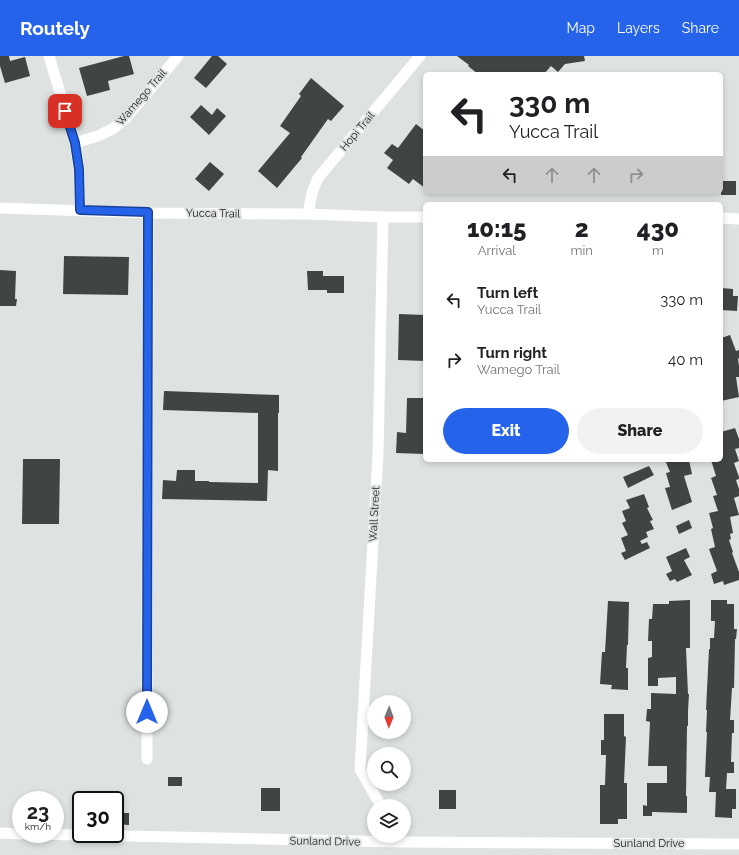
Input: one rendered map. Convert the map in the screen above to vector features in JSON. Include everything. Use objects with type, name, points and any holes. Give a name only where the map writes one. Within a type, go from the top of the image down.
[{"type":"street","points":[[49,56],[75,143],[79,169],[80,210]]},
{"type":"street","name":"Wamego Trail","points":[[75,143],[98,136],[114,128],[127,117],[178,56]]},
{"type":"street","name":"Hopi Trail","points":[[308,214],[312,194],[318,178],[420,56]]},
{"type":"street","name":"Yucca Trail","points":[[0,208],[423,217]]},
{"type":"street","points":[[147,759],[148,212]]},
{"type":"street","name":"Wall Street","points":[[377,799],[360,769],[378,454],[383,217]]},
{"type":"street","points":[[723,218],[739,218]]},
{"type":"street","points":[[0,833],[12,834]]},
{"type":"street","name":"Sunland Drive","points":[[64,834],[367,839]]},
{"type":"street","name":"Sunland Drive","points":[[411,839],[739,844]]},
{"type":"building","points":[[0,56],[9,56],[10,61],[25,57],[30,76],[5,83],[0,66]]},
{"type":"building","points":[[129,56],[134,74],[108,81],[110,90],[87,96],[79,68]]},
{"type":"building","points":[[212,56],[218,56],[227,64],[206,88],[194,78]]},
{"type":"building","points":[[457,56],[584,56],[585,61],[565,64],[558,72],[551,66],[546,72],[476,72],[468,66],[469,65]]},
{"type":"building","points":[[311,78],[344,106],[331,121],[328,119],[301,157],[302,158],[277,188],[258,171],[290,133],[280,126],[301,96],[299,94]]},
{"type":"building","points":[[201,105],[212,115],[217,108],[226,116],[209,135],[190,117]]},
{"type":"building","points":[[416,124],[423,129],[423,186],[413,179],[409,184],[387,168],[393,160],[384,153],[392,144],[398,148]]},
{"type":"building","points":[[210,162],[224,174],[209,191],[195,179]]},
{"type":"building","points":[[723,181],[736,181],[736,195],[721,195],[723,194]]},
{"type":"building","points":[[64,256],[129,257],[128,295],[63,294]]},
{"type":"building","points":[[0,270],[16,271],[16,306],[0,306]]},
{"type":"building","points":[[307,271],[323,271],[323,276],[344,276],[344,293],[327,293],[327,290],[308,290]]},
{"type":"building","points":[[723,288],[733,289],[733,296],[738,296],[737,311],[723,310]]},
{"type":"building","points":[[399,314],[423,315],[423,361],[398,360]]},
{"type":"building","points":[[730,335],[736,351],[739,350],[739,377],[736,377],[739,397],[723,401],[723,337]]},
{"type":"building","points":[[164,391],[279,395],[278,471],[268,470],[267,501],[162,499],[163,480],[176,481],[177,470],[195,470],[195,481],[258,483],[258,413],[163,410]]},
{"type":"building","points":[[407,398],[423,398],[423,454],[396,453],[397,432],[406,433]]},
{"type":"building","points":[[735,428],[739,439],[739,448],[735,449],[739,461],[734,463],[739,477],[739,479],[736,480],[739,489],[739,496],[734,498],[739,515],[730,517],[733,533],[730,534],[731,539],[729,540],[739,572],[739,580],[724,585],[723,581],[714,584],[711,574],[717,571],[709,549],[715,547],[711,529],[713,528],[709,513],[718,511],[713,496],[717,495],[711,478],[716,476],[712,462],[723,462],[723,431]]},
{"type":"building","points":[[23,459],[60,459],[59,524],[22,524]]},
{"type":"building","points":[[666,462],[689,462],[692,474],[684,476],[692,502],[672,510],[665,488],[670,487],[666,473],[670,472]]},
{"type":"building","points":[[649,466],[654,475],[628,488],[623,477]]},
{"type":"building","points":[[644,494],[649,507],[647,508],[653,520],[650,521],[654,529],[646,532],[648,537],[640,541],[642,544],[647,542],[650,548],[625,560],[621,553],[626,551],[621,538],[628,535],[622,523],[626,521],[622,511],[630,508],[626,500]]},
{"type":"building","points":[[689,520],[692,528],[679,534],[676,526]]},
{"type":"building","points":[[686,548],[690,557],[684,560],[692,575],[677,582],[675,579],[670,581],[666,574],[672,571],[666,557]]},
{"type":"building","points":[[690,600],[690,648],[686,648],[689,694],[687,726],[687,813],[652,812],[652,816],[643,816],[643,805],[647,806],[647,783],[667,783],[667,766],[648,766],[650,722],[646,721],[647,709],[651,709],[651,693],[676,694],[676,677],[658,678],[658,686],[648,686],[648,658],[652,657],[652,641],[648,641],[649,619],[652,619],[653,604],[669,604],[669,601]]},
{"type":"building","points":[[711,600],[727,600],[727,604],[734,604],[734,629],[737,629],[735,639],[734,688],[732,688],[730,720],[734,720],[731,762],[734,762],[734,773],[727,773],[726,789],[736,789],[736,809],[732,809],[732,818],[715,817],[716,792],[709,792],[710,777],[705,777],[709,649],[710,638],[714,638],[715,621],[711,621]]},
{"type":"building","points":[[608,601],[629,602],[626,668],[628,668],[628,690],[611,689],[612,685],[600,684],[602,652],[605,652]]},
{"type":"building","points":[[604,714],[624,714],[624,736],[626,737],[624,783],[627,783],[627,819],[618,819],[618,824],[600,824],[600,785],[605,785],[606,755],[601,755],[601,740],[604,740]]},
{"type":"building","points":[[168,777],[182,777],[182,786],[168,786]]},
{"type":"building","points":[[261,788],[280,788],[280,811],[261,811]]},
{"type":"building","points":[[439,790],[456,790],[456,809],[439,809]]},
{"type":"building","points":[[124,813],[129,813],[129,825],[124,825]]},
{"type":"route","points":[[65,111],[75,143],[79,169],[80,210],[148,212],[147,712]]}]
